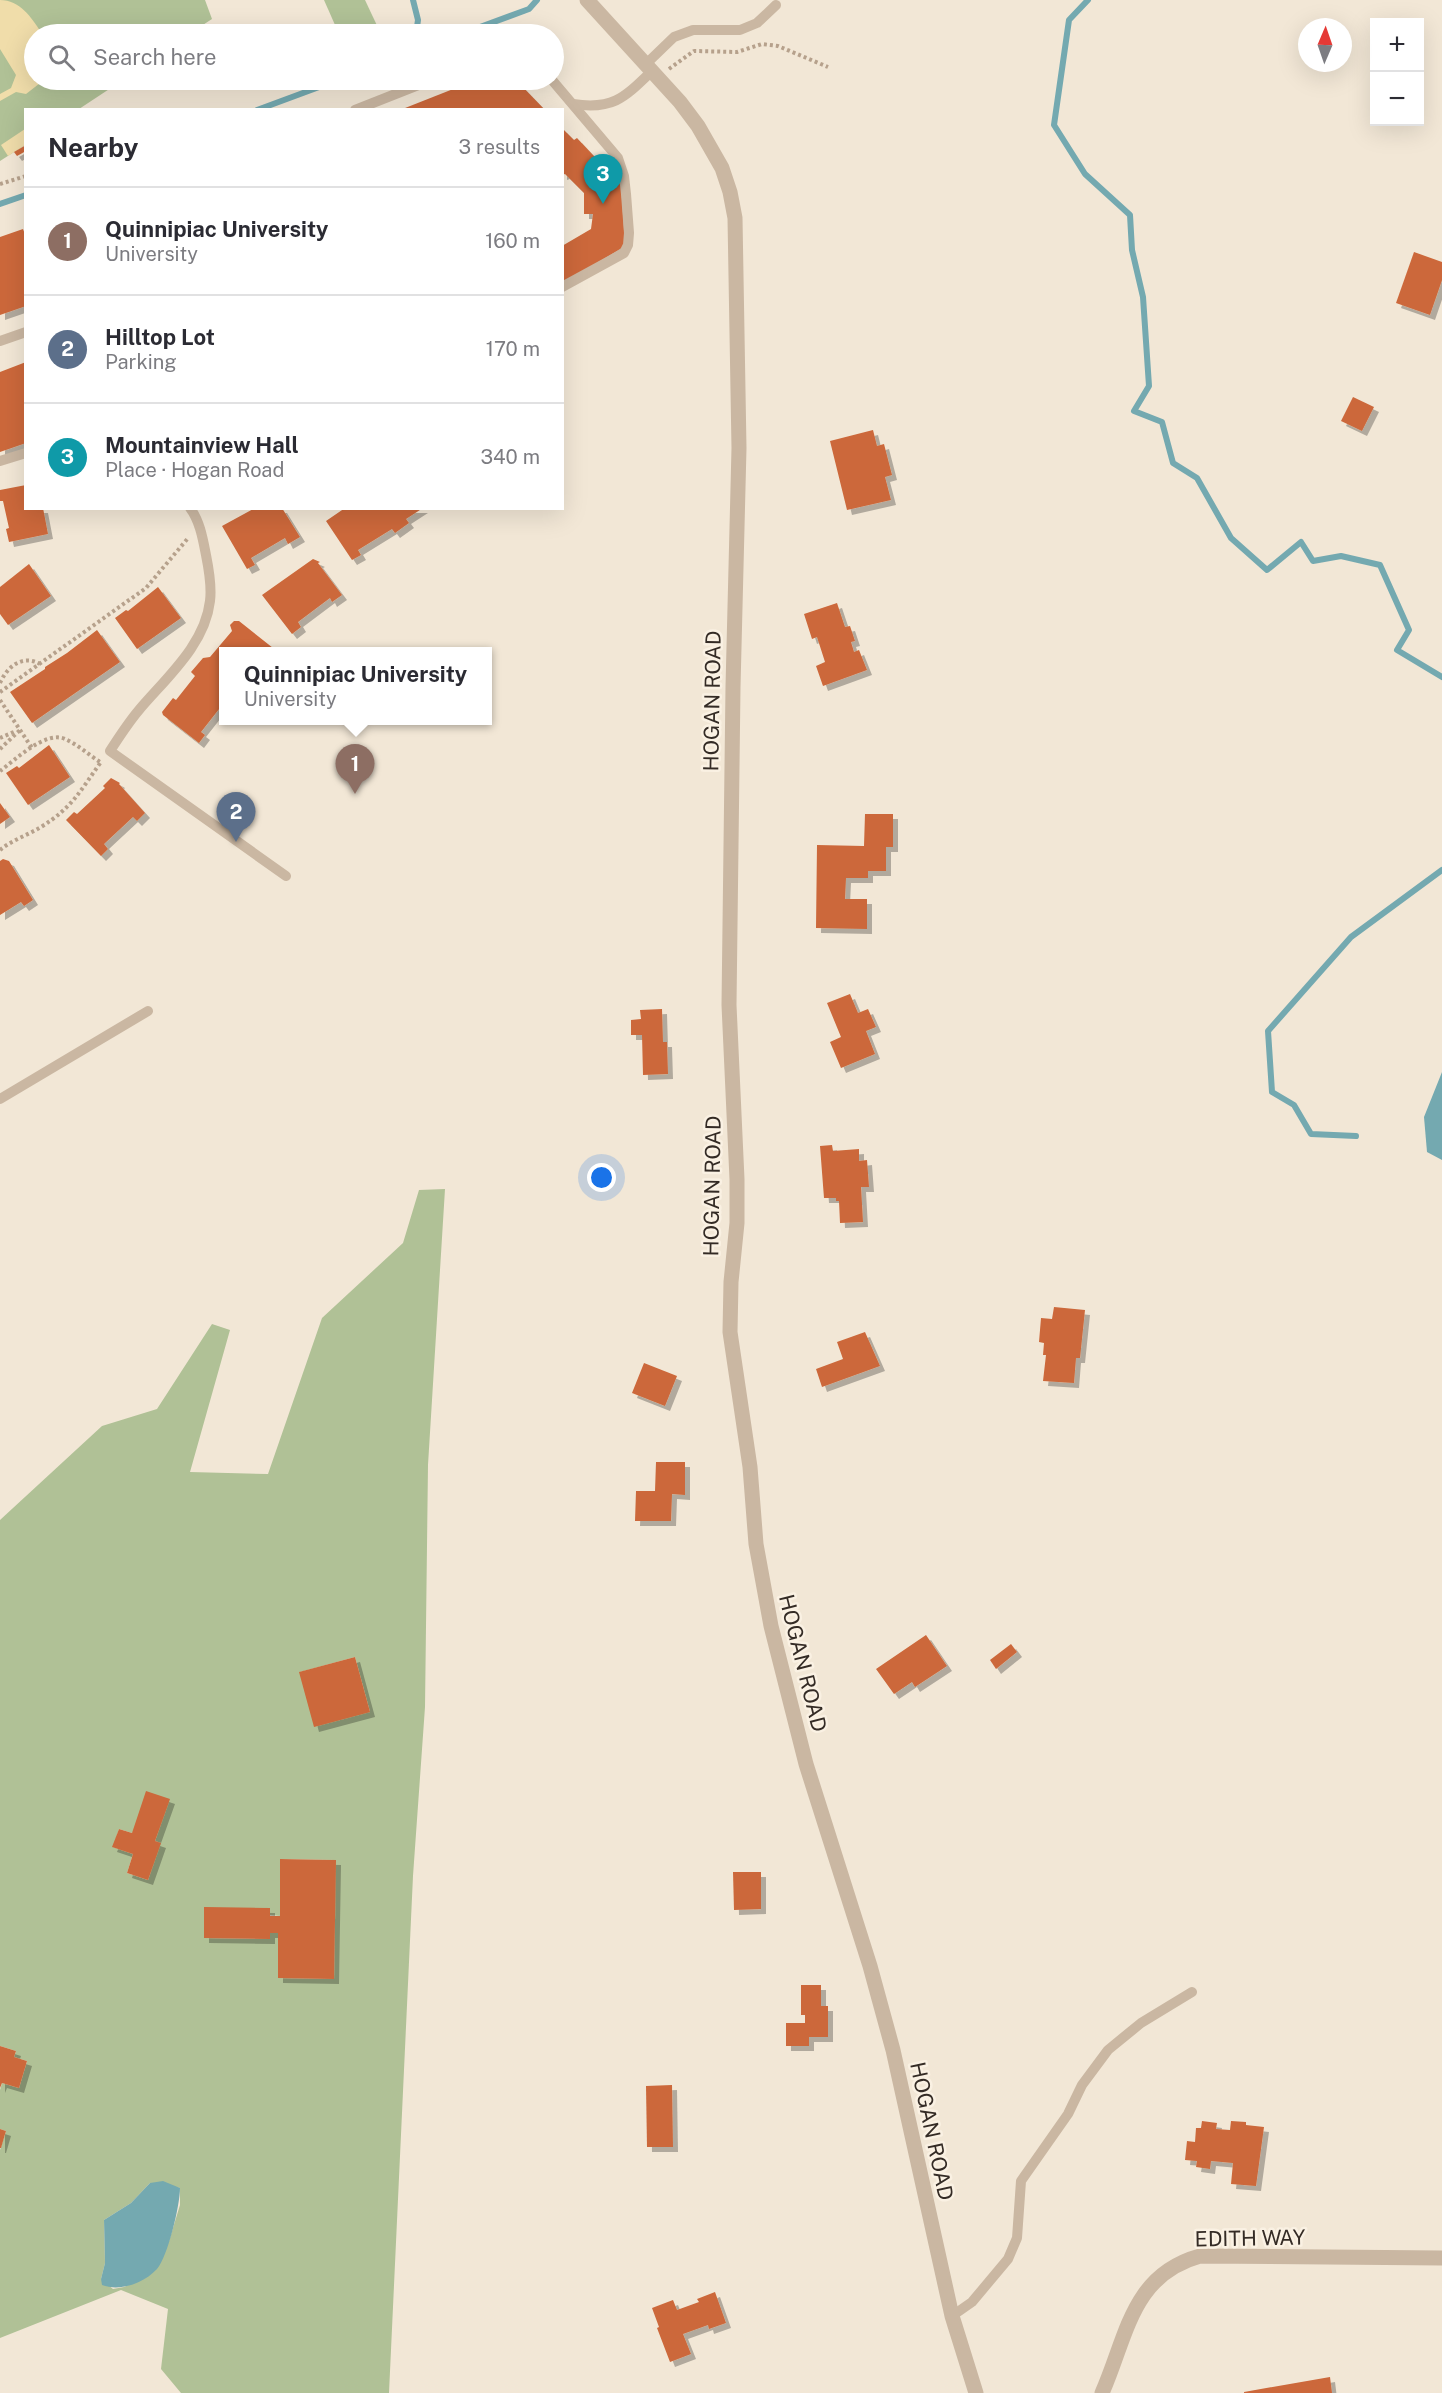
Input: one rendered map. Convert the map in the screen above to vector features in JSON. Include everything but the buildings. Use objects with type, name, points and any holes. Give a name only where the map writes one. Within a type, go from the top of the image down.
[{"type":"street","name":"HOGAN ROAD","points":[[587,0],[680,102],[722,168],[735,218],[739,448],[733,664],[729,1005],[737,1212],[730,1290],[730,1332],[750,1467],[756,1544],[771,1626],[803,1752],[870,1966],[893,2050],[952,2316],[976,2393]]},
{"type":"street","name":"EDITH WAY","points":[[1102,2393],[1129,2322],[1144,2294],[1158,2277],[1185,2261],[1200,2256],[1442,2258]]},
{"type":"lane","points":[[573,104],[589,107],[610,105],[636,87],[674,37],[693,30],[740,30],[757,23],[776,5]]},
{"type":"lane","points":[[360,108],[405,90]]},
{"type":"lane","points":[[561,90],[618,158],[624,176],[629,233],[628,245],[624,253],[564,286]]},
{"type":"lane","points":[[0,341],[24,333]]},
{"type":"lane","points":[[0,461],[24,454]]},
{"type":"lane","points":[[191,510],[198,525],[209,572],[211,599],[206,620],[197,640],[171,675],[137,712],[110,751],[286,876]]},
{"type":"lane","points":[[0,1099],[148,1011]]},
{"type":"lane","points":[[952,2316],[972,2302],[1008,2259],[1017,2238],[1021,2181],[1068,2114],[1082,2085],[1108,2050],[1141,2023],[1192,1992]]},
{"type":"path","points":[[668,69],[694,51],[737,52],[762,44],[778,46],[828,67]]},
{"type":"path","points":[[0,184],[24,177]]},
{"type":"path","points":[[0,692],[146,588],[198,525]]},
{"type":"path","points":[[0,683],[4,673],[18,662],[34,661],[40,664]]},
{"type":"path","points":[[0,700],[32,748]]},
{"type":"path","points":[[0,738],[20,730]]},
{"type":"path","points":[[0,749],[20,730]]},
{"type":"path","points":[[0,771],[48,738],[56,737],[64,738],[101,763]]},
{"type":"path","points":[[0,850],[40,828],[71,805],[110,751]]},
{"type":"green space","points":[[0,0],[205,0],[212,19],[204,24],[24,24],[24,90],[108,90],[81,108],[24,108],[24,146],[0,161]]},
{"type":"green space","points":[[324,0],[365,0],[376,24],[335,24]]},
{"type":"green space","points":[[445,1189],[428,1465],[425,1707],[413,1876],[389,2393],[181,2393],[161,2369],[168,2309],[121,2290],[0,2338],[0,2150],[6,2131],[0,2129],[0,2090],[2,2083],[19,2088],[27,2061],[14,2057],[16,2051],[0,2046],[0,1520],[102,1426],[157,1409],[212,1324],[230,1330],[190,1472],[268,1474],[322,1318],[403,1243],[419,1190]],"holes":[[[355,1657],[370,1712],[300,1672]],[[169,1799],[155,1841],[160,1843],[148,1880],[127,1873],[133,1854],[113,1847],[119,1829],[132,1833]],[[280,1859],[335,1860],[334,1979],[278,1978],[278,1933],[270,1933],[269,1939],[204,1938],[204,1908],[280,1916]],[[150,2183],[180,2188],[180,2205],[169,2241],[143,2279],[113,2289],[101,2279],[105,2263],[104,2220],[131,2203]]]},
{"type":"sand","points":[[0,0],[19,6],[35,24],[24,24],[24,90],[31,90],[26,94],[16,92],[0,101],[0,94],[11,88],[16,75],[0,49]]},
{"type":"sand","points":[[24,130],[24,146],[8,156],[1,145]]},
{"type":"water","points":[[1442,1072],[1442,1160],[1427,1152],[1424,1117]]},
{"type":"water","points":[[163,2181],[180,2188],[173,2230],[157,2269],[131,2285],[109,2287],[102,2285],[101,2279],[105,2263],[104,2220],[131,2203],[150,2183]]},
{"type":"waterway","points":[[413,0],[417,24]]},
{"type":"waterway","points":[[488,24],[529,9],[537,0]]},
{"type":"waterway","points":[[1088,0],[1069,20],[1054,125],[1085,174],[1130,215],[1132,250],[1143,297],[1149,386],[1134,411],[1162,422],[1173,463],[1197,478],[1231,538],[1267,570],[1301,542],[1313,561],[1341,556],[1380,565],[1409,630],[1397,650],[1442,677]]},
{"type":"waterway","points":[[262,108],[311,90]]},
{"type":"waterway","points":[[0,204],[24,196]]},
{"type":"waterway","points":[[1356,1136],[1311,1134],[1294,1105],[1272,1092],[1268,1031],[1351,937],[1442,870]]},
{"type":"place","name":"Mountainview Hall","points":[[603,204]]},
{"type":"place","name":"Quinnipiac University","points":[[355,794]]},
{"type":"place","name":"Hilltop Lot","points":[[236,842]]}]
